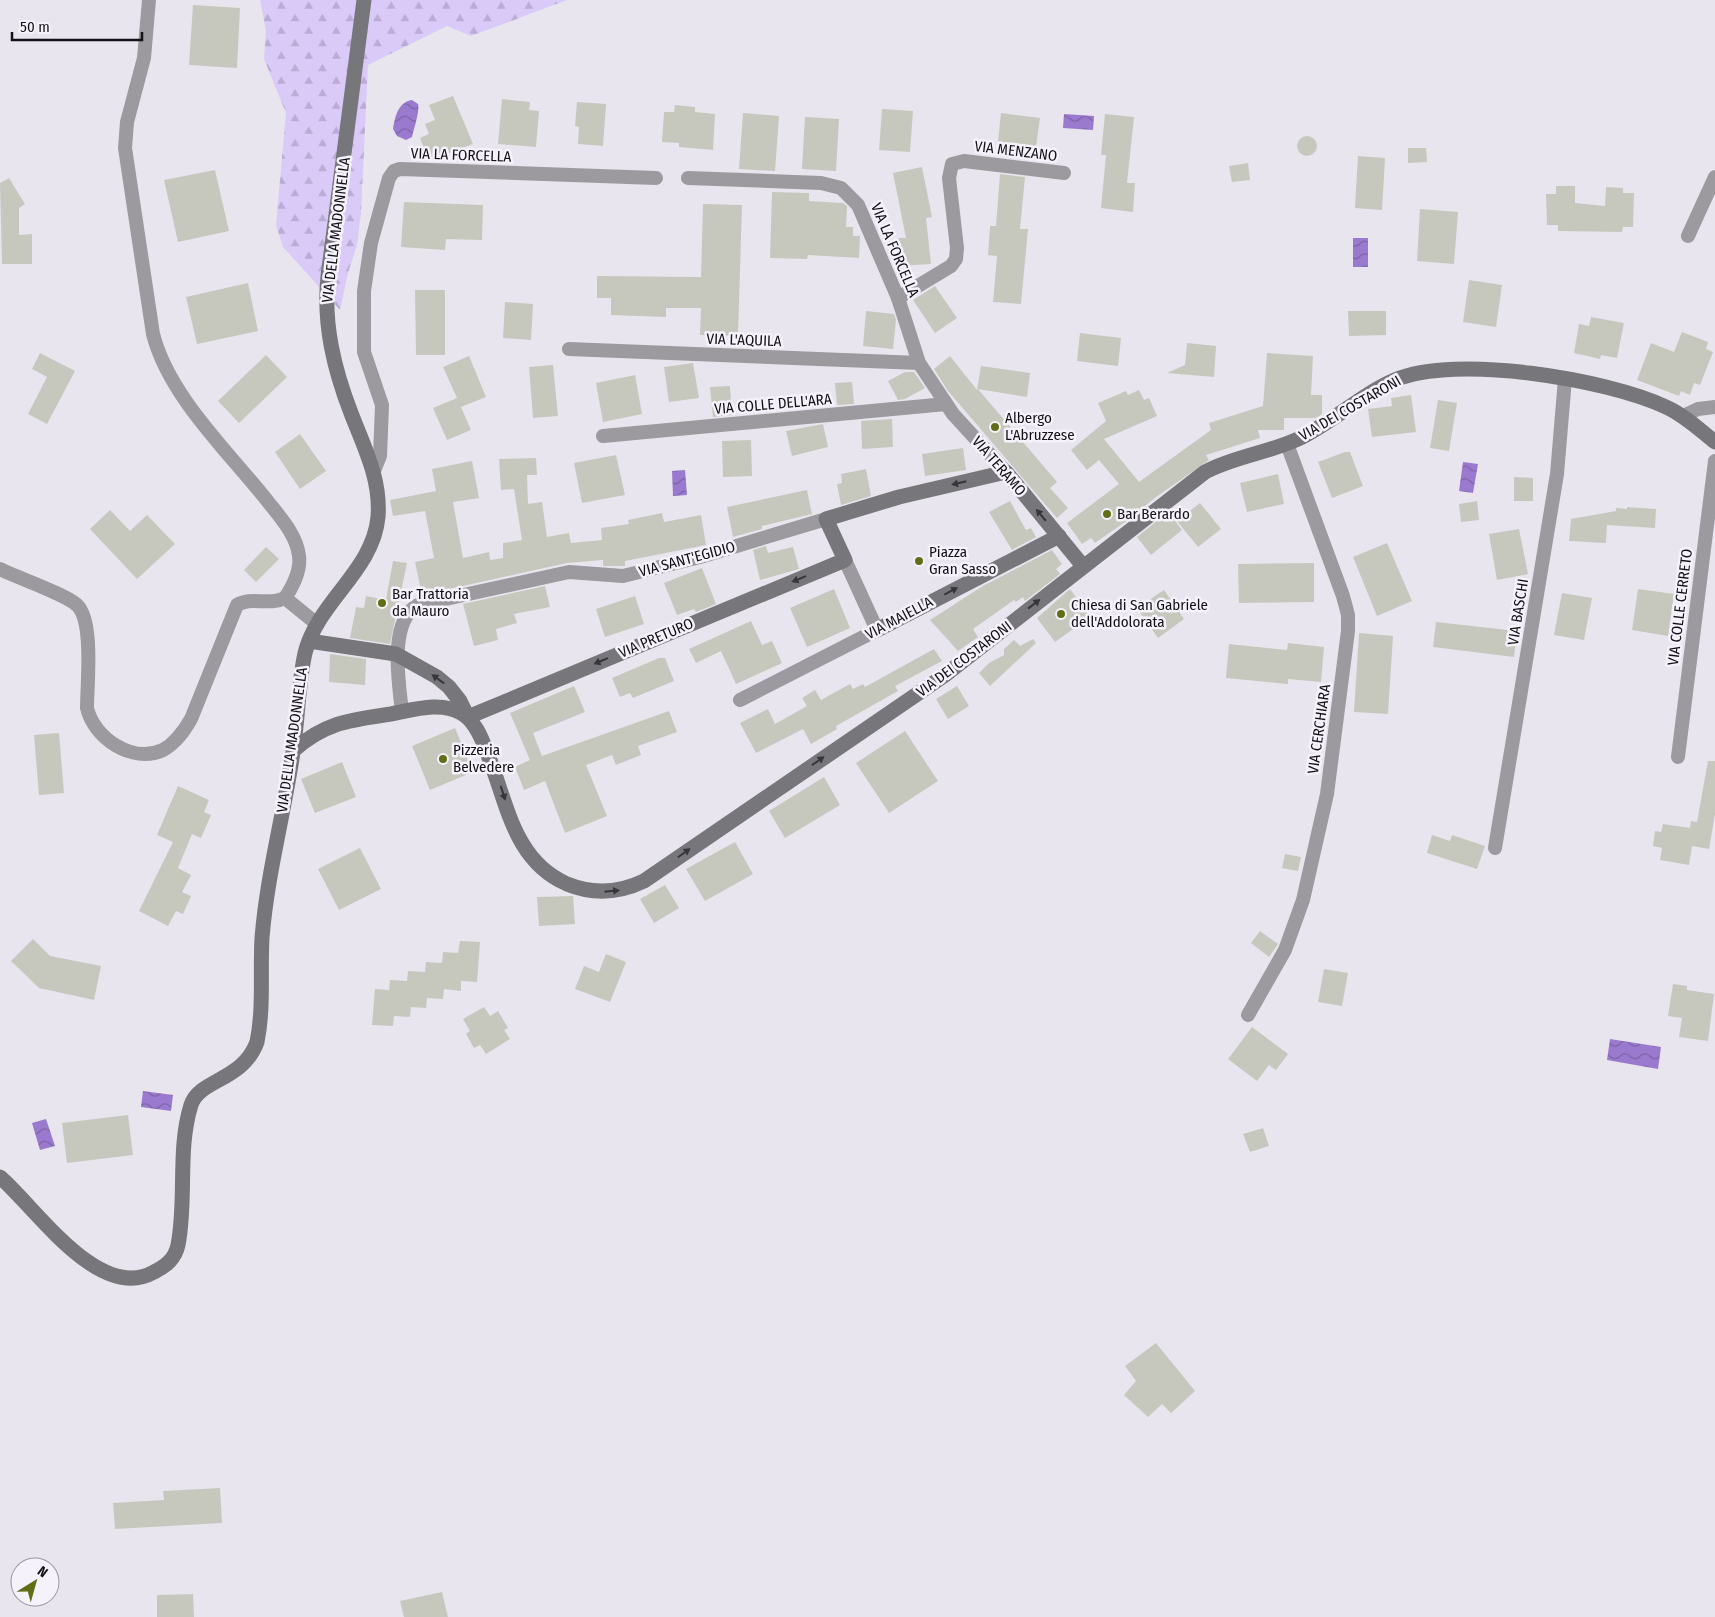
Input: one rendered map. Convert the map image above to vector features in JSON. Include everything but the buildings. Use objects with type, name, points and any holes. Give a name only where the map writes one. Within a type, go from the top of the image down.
[{"type":"street","points":[[0,569],[70,600],[82,610],[86,631],[87,708],[90,718],[96,728],[110,742],[126,750],[142,754],[163,749],[184,731],[191,719],[237,605],[246,601],[273,603],[285,598],[292,588],[299,567],[297,547],[293,537],[244,471],[187,403],[158,350],[153,334],[125,148],[127,122],[144,58],[150,0]]},
{"type":"street","name":"VIA DELLA MADONNELLA","points":[[0,1177],[63,1242],[86,1260],[109,1273],[129,1279],[144,1277],[164,1267],[173,1257],[179,1236],[184,1150],[191,1105],[196,1096],[204,1089],[244,1065],[252,1055],[257,1042],[266,905],[294,750],[303,666],[309,641],[317,624],[366,556],[374,536],[378,517],[374,471],[340,382],[330,342],[326,311],[328,276],[364,0]]},
{"type":"street","name":"VIA MENZANO","points":[[898,298],[948,268],[956,259],[958,248],[948,178],[952,164],[964,161],[1064,173]]},
{"type":"street","name":"VIA LA FORCELLA","points":[[374,471],[380,456],[382,405],[364,352],[364,291],[370,243],[389,178],[394,171],[400,169],[656,178]]},
{"type":"street","points":[[1688,236],[1715,177]]},
{"type":"street","name":"VIA LA FORCELLA","points":[[688,178],[814,182],[841,188],[854,198],[898,298],[919,363]]},
{"type":"street","name":"VIA L'AQUILA","points":[[568,349],[919,363]]},
{"type":"street","name":"VIA TERAMO","points":[[919,363],[946,404],[1006,472],[1082,566]]},
{"type":"street","name":"VIA DEI COSTARONI","points":[[468,717],[482,739],[517,836],[524,850],[533,860],[554,878],[574,887],[597,892],[627,888],[644,881],[945,675],[1082,566],[1205,472],[1241,456],[1287,444],[1324,425],[1358,401],[1394,380],[1413,374],[1444,369],[1480,368],[1565,379],[1635,396],[1668,408],[1683,416],[1715,442]]},
{"type":"street","name":"VIA BASCHI","points":[[1495,848],[1557,474],[1565,379]]},
{"type":"street","name":"VIA COLLE DELL'ARA","points":[[603,436],[946,404]]},
{"type":"street","points":[[1683,416],[1698,409],[1715,406]]},
{"type":"street","name":"VIA CERCHIARA","points":[[1248,1015],[1284,950],[1303,900],[1327,794],[1348,631],[1348,615],[1343,596],[1287,444]]},
{"type":"street","name":"VIA COLLE CERRETO","points":[[1678,757],[1715,461]]},
{"type":"street","name":"VIA SANT'EGIDIO","points":[[396,654],[407,616],[412,608],[421,603],[569,572],[623,576],[700,557],[899,497],[1006,472]]},
{"type":"street","points":[[826,519],[876,630]]},
{"type":"street","name":"VIA MAIELLA","points":[[740,700],[1059,536]]},
{"type":"street","name":"VIA PRETURO","points":[[468,717],[844,560]]},
{"type":"street","points":[[285,598],[317,624]]},
{"type":"street","points":[[309,641],[396,654],[437,677],[449,687],[460,701],[468,717]]},
{"type":"street","points":[[396,654],[402,712]]},
{"type":"street","points":[[294,750],[317,732],[332,725],[440,707],[456,710],[468,717]]},
{"type":"green space","points":[[260,0],[567,0],[471,36],[447,26],[368,65],[361,213],[357,245],[348,273],[340,310],[283,247],[276,225],[286,113],[264,59],[266,31]]},
{"type":"water","points":[[412,100],[418,104],[418,111],[412,137],[406,140],[397,136],[393,129],[400,107],[407,101]]},
{"type":"water","points":[[1064,114],[1094,116],[1093,130],[1063,128]]},
{"type":"water","points":[[1353,238],[1368,238],[1368,267],[1353,267]]},
{"type":"water","points":[[1463,462],[1478,464],[1473,493],[1459,491]]},
{"type":"water","points":[[685,470],[687,495],[673,496],[672,471]]},
{"type":"water","points":[[1610,1039],[1661,1047],[1658,1069],[1607,1060]]},
{"type":"water","points":[[143,1091],[173,1095],[171,1111],[141,1107]]},
{"type":"water","points":[[46,1119],[55,1146],[40,1150],[32,1123]]},
{"type":"place","name":"Albergo L'Abruzzese","points":[[995,427]]},
{"type":"place","name":"Bar Berardo","points":[[1107,514]]},
{"type":"place","name":"Piazza Gran Sasso","points":[[919,561]]},
{"type":"place","name":"Bar Trattoria da Mauro","points":[[382,603]]},
{"type":"place","name":"Chiesa di San Gabriele dell'Addolorata","points":[[1061,614]]},
{"type":"place","name":"Pizzeria Belvedere","points":[[443,759]]}]
